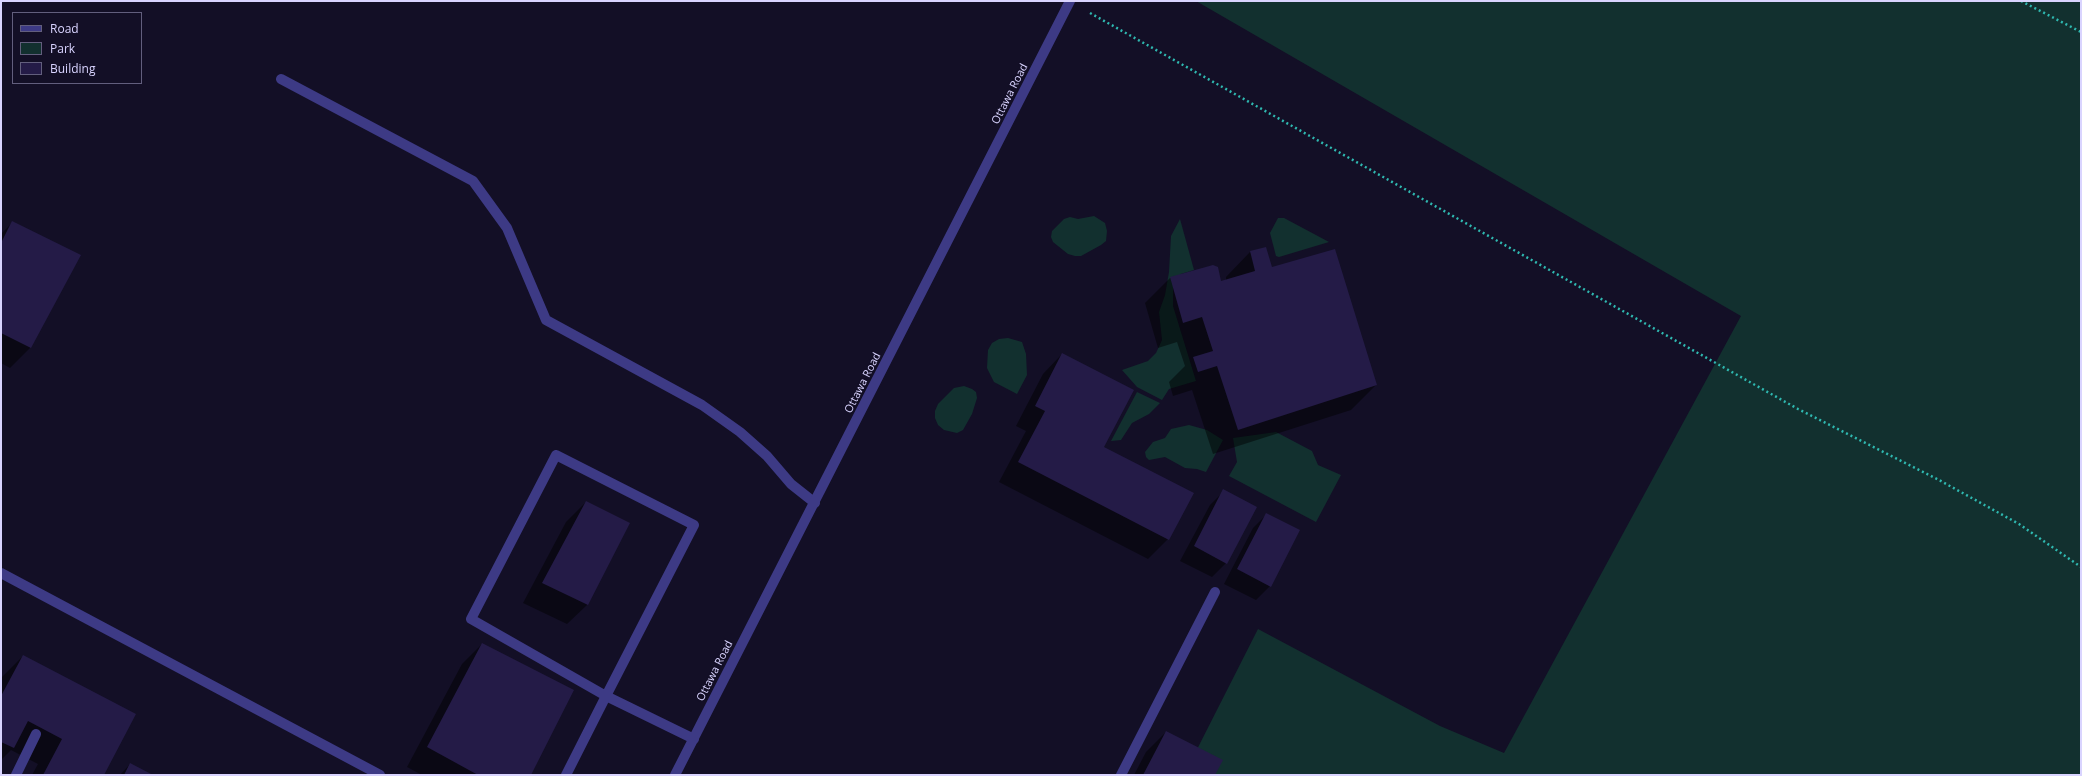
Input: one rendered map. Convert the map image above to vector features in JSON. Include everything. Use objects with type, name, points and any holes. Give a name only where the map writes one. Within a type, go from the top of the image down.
[{"type":"street","name":"Ottawa Road","points":[[675,775],[1070,1]]},
{"type":"street","points":[[281,79],[473,181],[507,228],[546,320],[702,405],[740,432],[767,456],[791,484],[815,503]]},
{"type":"street","points":[[566,775],[606,696],[694,525],[556,455],[471,619],[606,696],[694,739]]},
{"type":"street","points":[[1,573],[380,775]]},
{"type":"street","points":[[1121,775],[1215,592]]},
{"type":"street","points":[[16,775],[36,734]]},
{"type":"path","points":[[1070,1],[1798,410],[1939,480],[2006,517],[2081,567]]},
{"type":"path","points":[[2021,1],[2081,32]]},
{"type":"green space","points":[[1196,1],[2081,1],[2081,775],[1184,775],[1258,629],[1440,726],[1504,753],[1741,316]]},
{"type":"green space","points":[[1094,216],[1105,223],[1107,231],[1106,241],[1101,245],[1081,256],[1075,256],[1068,254],[1053,242],[1051,237],[1052,231],[1064,219],[1070,217],[1078,219]]},
{"type":"green space","points":[[1278,218],[1284,218],[1329,242],[1279,257],[1276,256],[1270,233]]},
{"type":"green space","points":[[1180,219],[1194,270],[1181,274],[1173,289],[1173,306],[1196,381],[1169,389],[1162,400],[1137,387],[1122,370],[1148,361],[1156,353],[1162,340],[1159,312],[1165,295],[1169,272],[1171,236]]},
{"type":"green space","points":[[1008,338],[1022,342],[1026,354],[1027,375],[1017,394],[994,382],[987,368],[988,350],[992,343],[999,339]]},
{"type":"green space","points":[[964,386],[976,392],[977,398],[972,414],[963,430],[957,433],[944,430],[938,425],[935,418],[935,411],[938,404],[954,388]]},
{"type":"green space","points":[[1137,392],[1160,403],[1149,414],[1132,423],[1121,440],[1111,441]]},
{"type":"green space","points":[[1189,425],[1207,430],[1223,440],[1206,472],[1197,469],[1185,468],[1165,457],[1149,460],[1146,457],[1145,452],[1153,442],[1165,438],[1171,429]]},
{"type":"green space","points":[[1276,432],[1312,451],[1318,465],[1341,475],[1316,522],[1229,476],[1237,462],[1233,438]]},
{"type":"building","points":[[12,221],[81,255],[31,348],[1,333],[1,243]]},
{"type":"building","points":[[1266,247],[1272,267],[1335,249],[1377,385],[1238,430],[1217,366],[1198,372],[1193,357],[1213,351],[1202,317],[1183,323],[1170,277],[1213,265],[1218,267],[1221,281],[1255,271],[1250,251]]},
{"type":"building","points":[[1062,353],[1134,390],[1104,447],[1194,493],[1169,540],[1018,462],[1045,411],[1035,406]]},
{"type":"building","points":[[1223,489],[1257,507],[1227,564],[1194,546]]},
{"type":"building","points":[[586,501],[630,523],[588,605],[542,583]]},
{"type":"building","points":[[1266,513],[1300,530],[1271,587],[1237,569]]},
{"type":"building","points":[[482,643],[574,690],[531,775],[478,775],[427,747]]},
{"type":"building","points":[[23,655],[136,714],[104,775],[43,775],[62,739],[28,721],[14,748],[1,742],[1,696]]},
{"type":"building","points":[[1166,731],[1223,760],[1215,775],[1143,775]]},
{"type":"building","points":[[130,763],[153,775],[124,775]]}]
